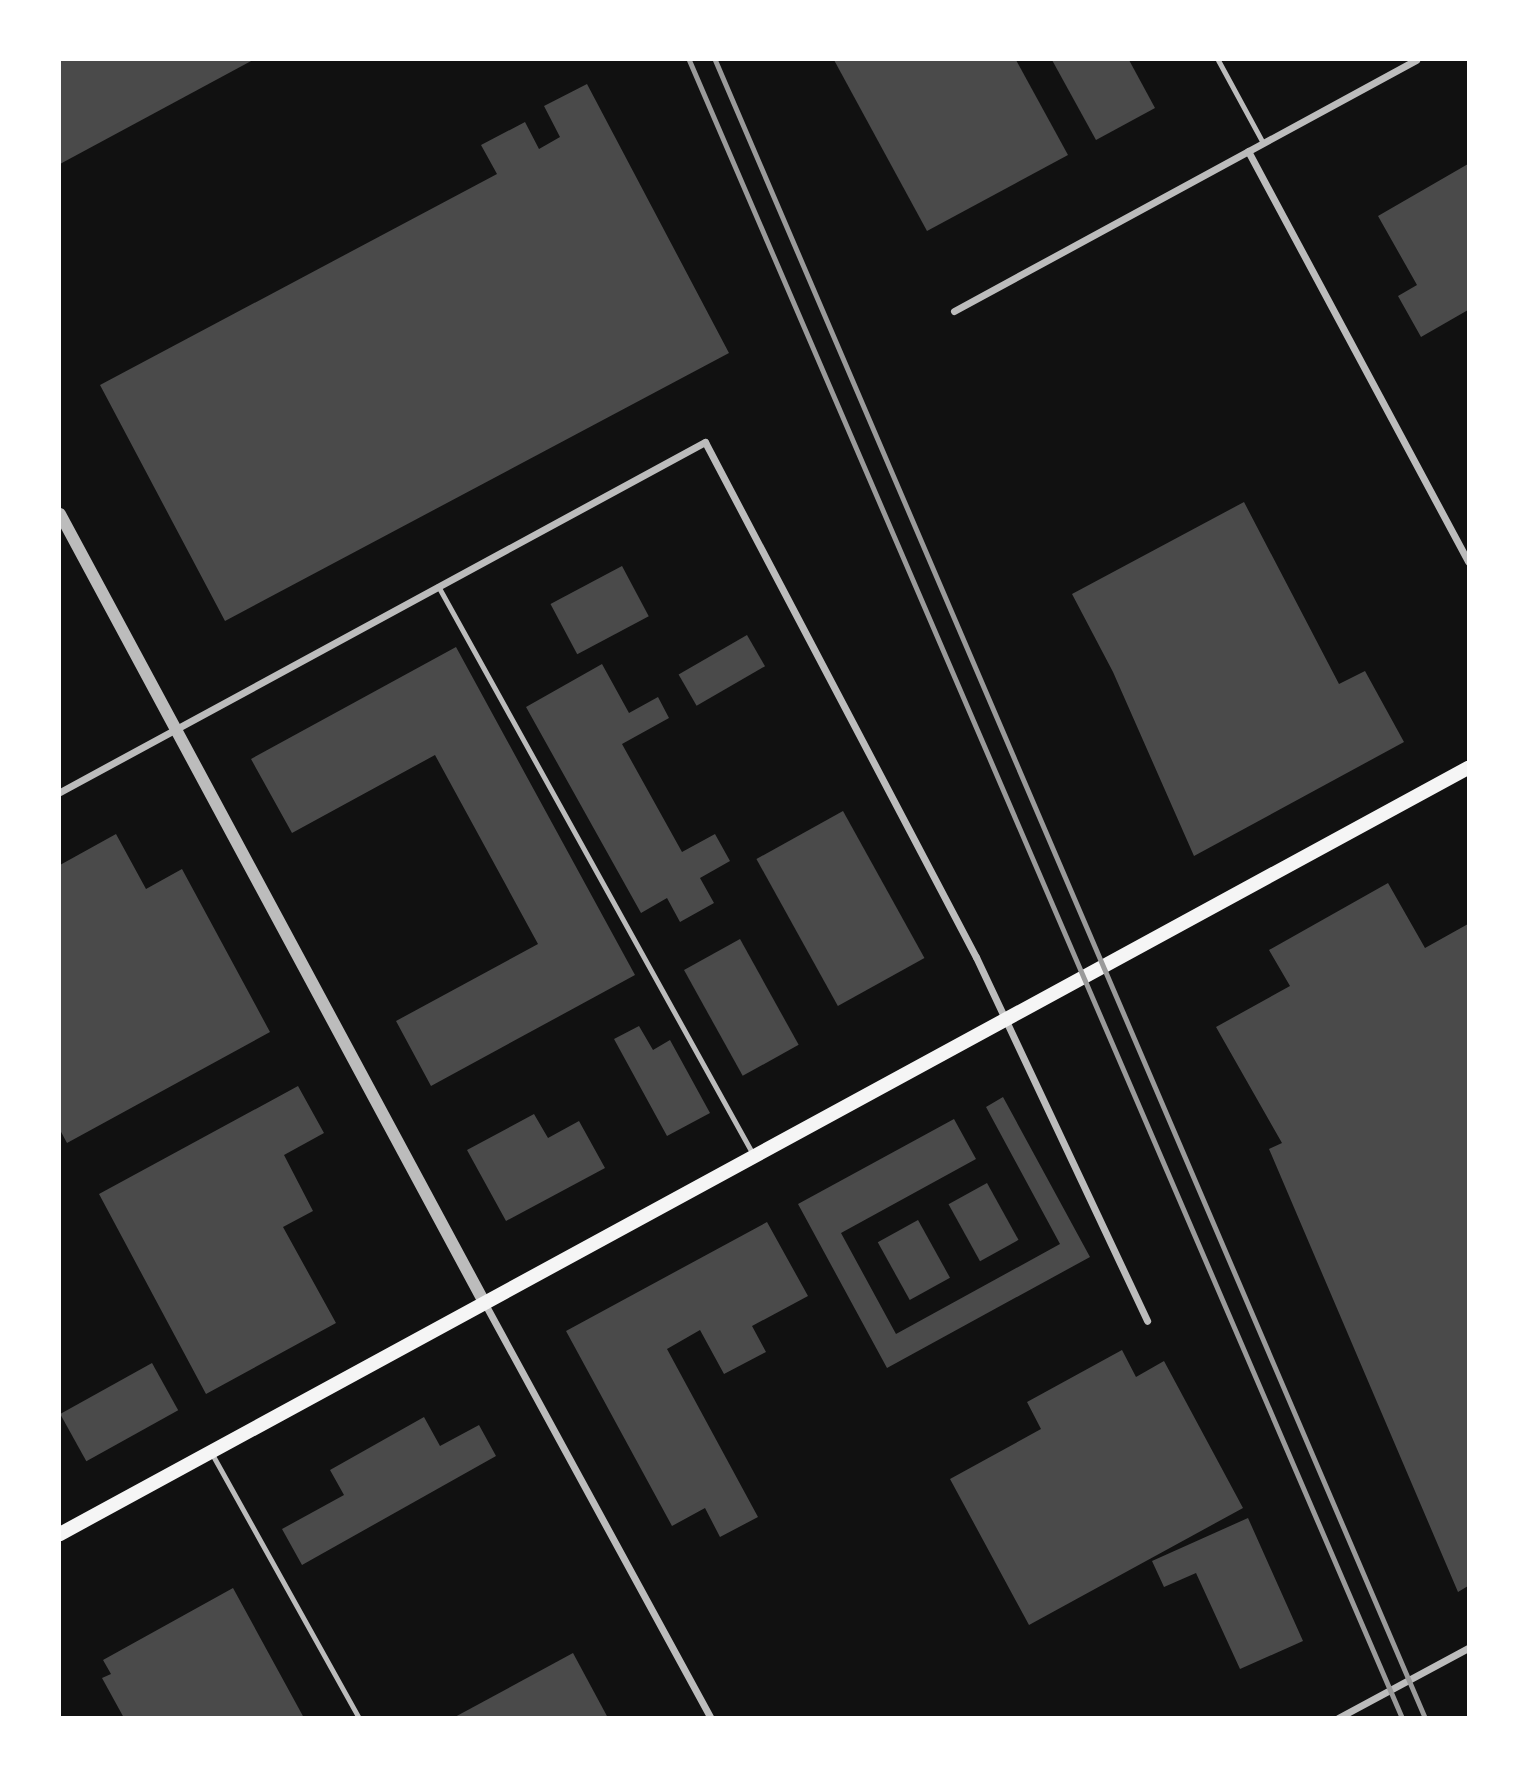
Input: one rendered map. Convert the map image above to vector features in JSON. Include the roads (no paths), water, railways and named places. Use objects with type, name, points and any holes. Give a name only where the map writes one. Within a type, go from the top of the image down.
[{"type":"main road","points":[[60,1534],[212,1454],[1468,768]]},
{"type":"street","points":[[954,311],[1416,60]]},
{"type":"street","points":[[1248,151],[1468,562]]},
{"type":"street","points":[[60,792],[705,442],[862,732],[1005,1020],[1147,1321]]},
{"type":"street","points":[[60,514],[173,729],[711,1717]]},
{"type":"street","points":[[1338,1717],[1468,1648]]},
{"type":"lane","points":[[1218,60],[1263,143]]},
{"type":"lane","points":[[438,586],[754,1156]]},
{"type":"lane","points":[[212,1454],[359,1717]]},
{"type":"railway","points":[[689,60],[1402,1718]]},
{"type":"railway","points":[[715,60],[1425,1718]]}]
